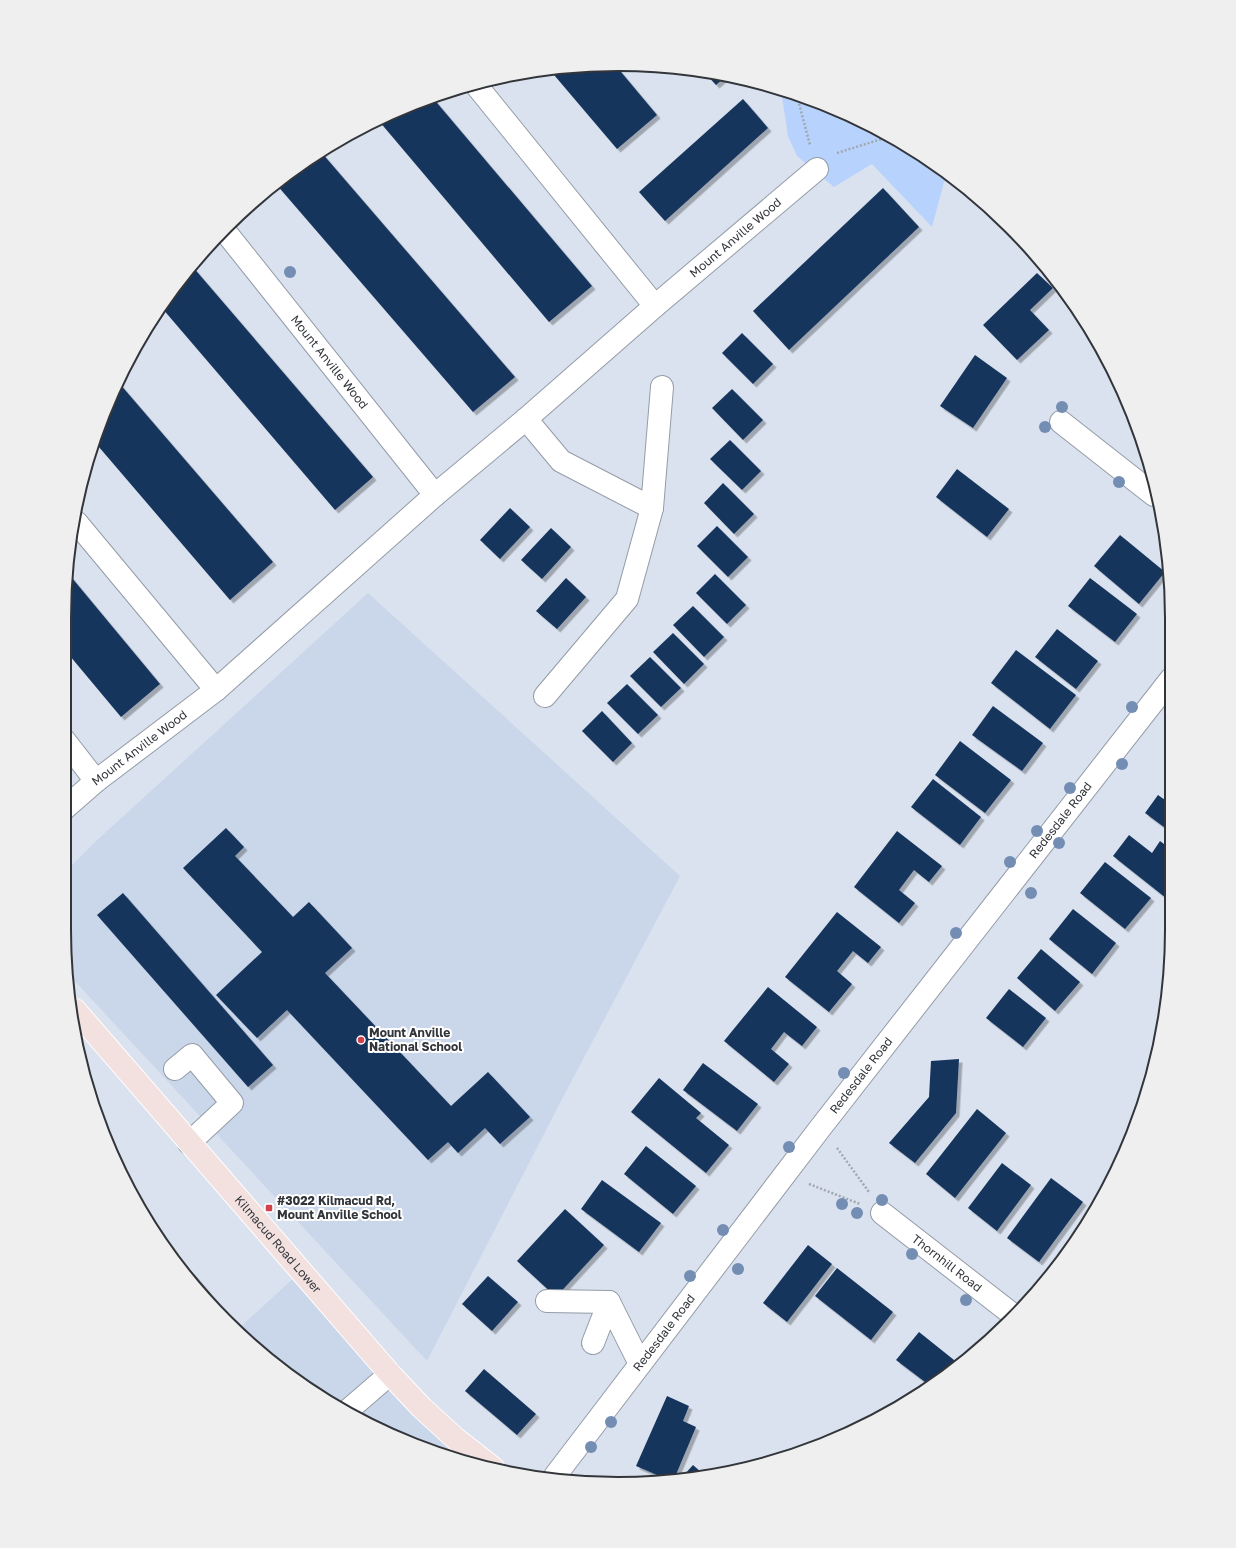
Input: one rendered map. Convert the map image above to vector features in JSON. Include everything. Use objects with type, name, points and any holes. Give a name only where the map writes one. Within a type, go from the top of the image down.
[{"type":"main road","name":"Kilmacud Road Lower","points":[[78,1014],[390,1374],[422,1408],[456,1439],[482,1459]]},
{"type":"street","points":[[479,89],[655,306]]},
{"type":"street","name":"Mount Anville Wood","points":[[71,802],[96,781],[216,690],[435,495],[526,419],[655,306],[817,169]]},
{"type":"street","name":"Mount Anville Wood","points":[[228,235],[435,495]]},
{"type":"street","points":[[545,696],[627,599],[652,508],[662,387]]},
{"type":"street","points":[[526,419],[562,461],[652,508]]},
{"type":"street","points":[[1061,422],[1150,492]]},
{"type":"street","points":[[80,525],[216,690]]},
{"type":"street","name":"Redesdale Road","points":[[557,1473],[821,1127],[1165,687]]},
{"type":"street","points":[[71,749],[96,781]]},
{"type":"street","points":[[175,1069],[192,1055],[232,1103],[189,1143]]},
{"type":"street","name":"Thornhill Road","points":[[882,1213],[1010,1312]]},
{"type":"street","points":[[547,1301],[609,1302]]},
{"type":"street","points":[[609,1302],[640,1364]]},
{"type":"street","points":[[593,1343],[609,1302]]},
{"type":"street","points":[[351,1408],[390,1374]]},
{"type":"path","points":[[798,102],[817,169],[838,153],[882,139]]},
{"type":"path","points":[[821,1127],[847,1161],[882,1213]]},
{"type":"path","points":[[787,1172],[811,1185],[882,1213]]},
{"type":"shaded area","points":[[782,96],[860,127],[892,144],[946,180],[932,227],[872,164],[834,187],[797,156],[788,136]]},
{"type":"shaded area","name":"Mount Anville National School","points":[[368,593],[680,876],[560,1103],[427,1361],[74,980],[71,930],[71,866],[95,842]]},
{"type":"shaded area","points":[[298,1274],[464,1455],[442,1448],[409,1435],[376,1421],[344,1404],[285,1364],[241,1326]]},
{"type":"building","points":[[620,71],[657,115],[617,149],[554,75],[582,72]]},
{"type":"building","points":[[711,80],[720,81],[716,85]]},
{"type":"building","points":[[743,99],[768,128],[665,221],[639,192]]},
{"type":"building","points":[[436,102],[592,286],[549,322],[382,124]]},
{"type":"building","points":[[325,156],[515,377],[473,412],[280,188]]},
{"type":"building","points":[[883,188],[919,227],[789,350],[753,311]]},
{"type":"building","points":[[196,271],[373,477],[335,510],[165,311]]},
{"type":"building","points":[[1037,273],[1053,288],[1030,310],[1049,330],[1017,360],[983,325]]},
{"type":"building","points":[[742,333],[773,364],[753,384],[722,353]]},
{"type":"building","points":[[975,355],[1007,378],[973,428],[940,406]]},
{"type":"building","points":[[122,387],[273,562],[230,600],[99,447]]},
{"type":"building","points":[[732,389],[763,420],[743,440],[712,408]]},
{"type":"building","points":[[730,440],[761,471],[742,490],[710,459]]},
{"type":"building","points":[[957,469],[1009,509],[987,537],[936,497]]},
{"type":"building","points":[[723,483],[754,514],[734,534],[704,503]]},
{"type":"building","points":[[510,508],[530,527],[500,559],[480,540]]},
{"type":"building","points":[[717,526],[748,557],[728,577],[697,546]]},
{"type":"building","points":[[551,528],[571,547],[542,579],[521,560]]},
{"type":"building","points":[[1120,535],[1163,570],[1163,574],[1139,604],[1094,566]]},
{"type":"building","points":[[715,574],[746,605],[727,624],[696,593]]},
{"type":"building","points":[[566,578],[586,597],[557,629],[536,611]]},
{"type":"building","points":[[1090,578],[1137,614],[1115,642],[1068,606]]},
{"type":"building","points":[[72,579],[160,684],[121,717],[71,657]]},
{"type":"building","points":[[693,606],[724,637],[704,657],[673,625]]},
{"type":"building","points":[[1057,629],[1098,661],[1076,689],[1035,657]]},
{"type":"building","points":[[673,633],[704,664],[684,684],[653,652]]},
{"type":"building","points":[[1016,650],[1076,695],[1050,729],[991,683]]},
{"type":"building","points":[[650,657],[681,688],[661,707],[630,676]]},
{"type":"building","points":[[627,684],[658,715],[638,734],[607,703]]},
{"type":"building","points":[[993,706],[1043,743],[1022,771],[972,735]]},
{"type":"building","points":[[602,711],[632,743],[613,762],[582,731]]},
{"type":"building","points":[[960,741],[1011,780],[985,813],[935,775]]},
{"type":"building","points":[[933,779],[981,817],[960,845],[911,807]]},
{"type":"building","points":[[1158,795],[1165,800],[1165,828],[1145,813]]},
{"type":"building","points":[[226,828],[244,847],[235,856],[293,917],[309,902],[352,948],[325,973],[451,1106],[488,1072],[530,1117],[500,1144],[485,1128],[458,1153],[448,1142],[428,1160],[287,1010],[257,1038],[216,995],[262,952],[183,868]]},
{"type":"building","points":[[897,831],[942,866],[929,882],[914,870],[899,890],[915,903],[899,923],[854,887]]},
{"type":"building","points":[[1129,835],[1152,853],[1160,841],[1165,845],[1165,897],[1113,856]]},
{"type":"building","points":[[1105,862],[1151,898],[1125,929],[1080,893]]},
{"type":"building","points":[[123,893],[273,1065],[248,1087],[97,915]]},
{"type":"building","points":[[1073,909],[1116,943],[1092,974],[1049,939]]},
{"type":"building","points":[[837,912],[881,947],[868,963],[853,951],[837,971],[852,984],[829,1012],[785,977]]},
{"type":"building","points":[[1041,949],[1080,982],[1055,1011],[1017,978]]},
{"type":"building","points":[[768,987],[817,1027],[802,1046],[784,1032],[771,1049],[789,1064],[774,1082],[724,1041]]},
{"type":"building","points":[[1009,989],[1046,1018],[1023,1047],[986,1018]]},
{"type":"building","points":[[959,1059],[956,1113],[915,1163],[889,1143],[929,1097],[931,1061]]},
{"type":"building","points":[[703,1063],[758,1104],[737,1131],[683,1090]]},
{"type":"building","points":[[659,1078],[701,1113],[696,1118],[729,1145],[706,1173],[631,1112]]},
{"type":"building","points":[[977,1109],[1006,1133],[955,1198],[926,1174]]},
{"type":"building","points":[[646,1146],[696,1186],[673,1214],[624,1174]]},
{"type":"building","points":[[1002,1163],[1031,1185],[997,1231],[968,1208]]},
{"type":"building","points":[[1051,1178],[1083,1202],[1039,1262],[1007,1238]]},
{"type":"building","points":[[602,1180],[661,1223],[639,1252],[581,1209]]},
{"type":"building","points":[[565,1209],[604,1245],[556,1297],[517,1261]]},
{"type":"building","points":[[808,1245],[832,1264],[787,1322],[763,1303]]},
{"type":"building","points":[[837,1268],[893,1312],[871,1340],[815,1296]]},
{"type":"building","points":[[191,1271],[223,1308],[207,1291]]},
{"type":"building","points":[[488,1276],[518,1302],[492,1331],[462,1304]]},
{"type":"building","points":[[919,1332],[955,1361],[926,1382],[896,1360]]},
{"type":"building","points":[[484,1369],[536,1414],[517,1435],[465,1391]]},
{"type":"building","points":[[667,1396],[689,1406],[683,1421],[696,1427],[676,1473],[658,1476],[636,1466]]},
{"type":"building","points":[[693,1465],[699,1470],[689,1472],[686,1472]]},
{"type":"place","name":"Mount Anville National School","points":[[361,1040]]},
{"type":"place","name":"#3022 Kilmacud Rd, Mount Anville School","points":[[269,1208]]}]
